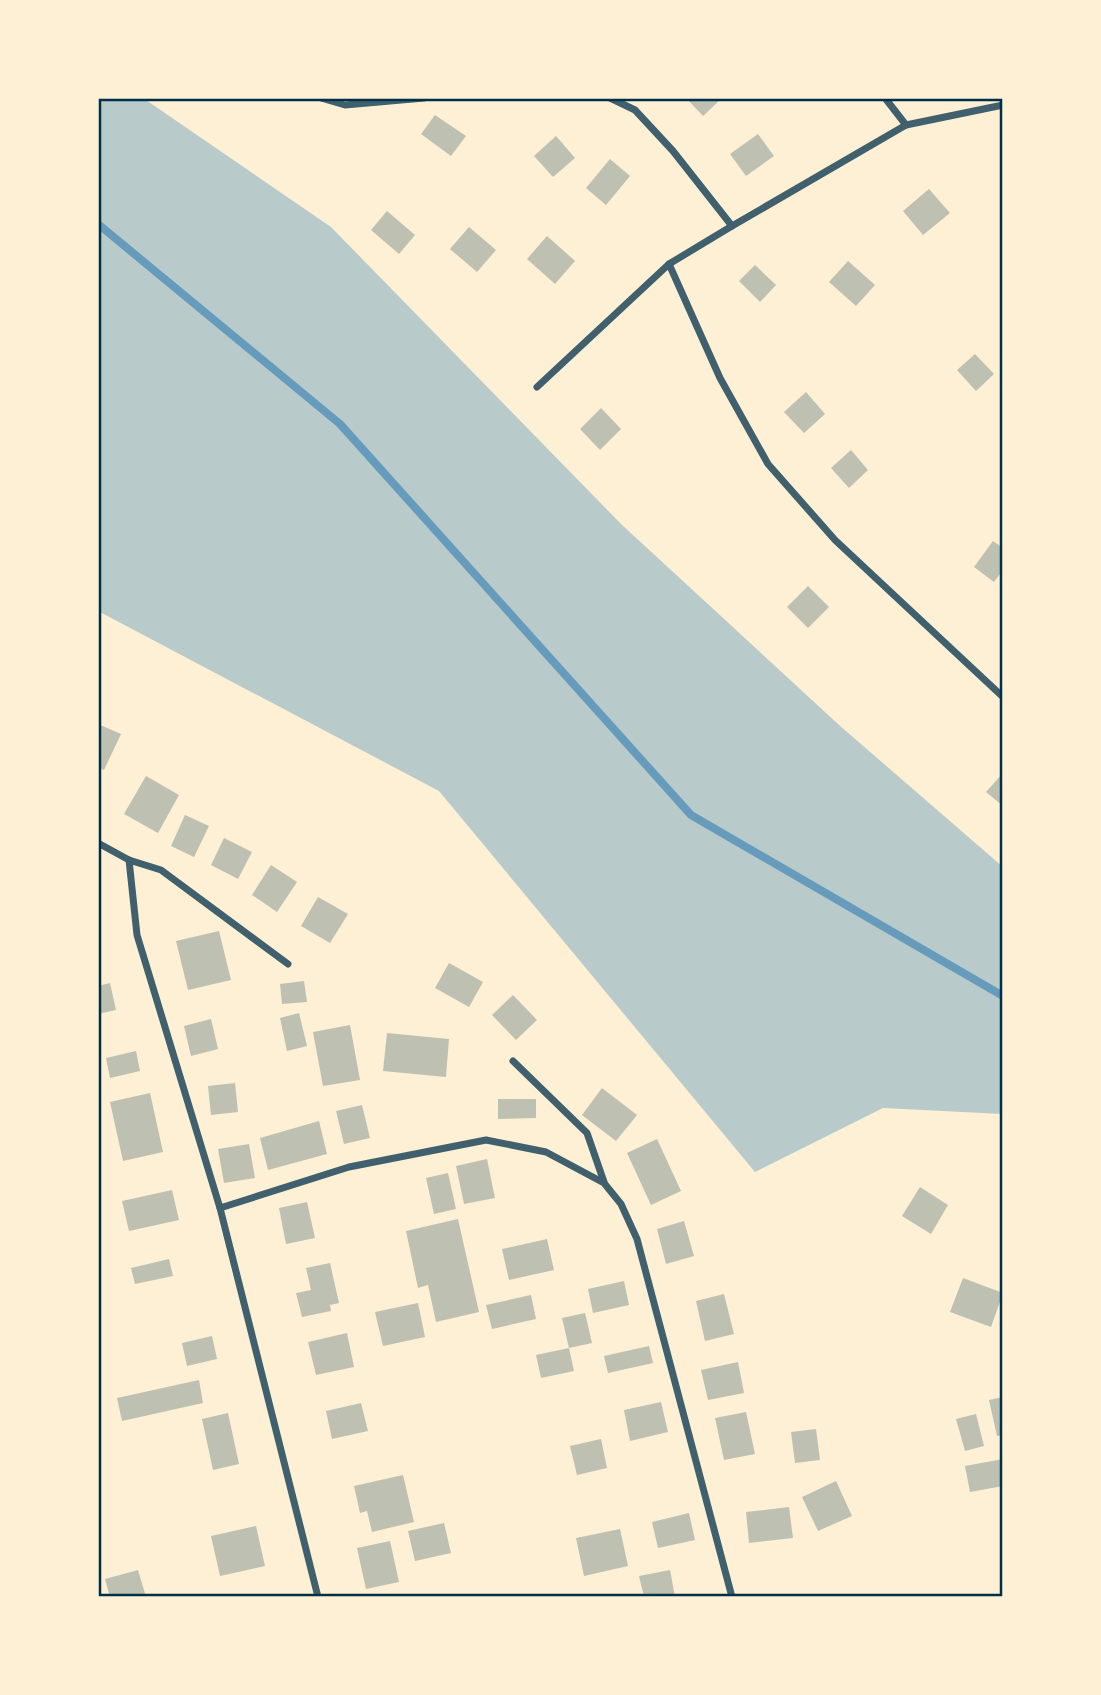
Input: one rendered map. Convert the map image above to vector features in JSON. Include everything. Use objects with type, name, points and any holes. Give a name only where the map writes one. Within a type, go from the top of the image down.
[{"type":"street","points":[[321,98],[345,105],[424,98]]},
{"type":"street","points":[[610,98],[635,110],[673,151],[732,226]]},
{"type":"street","points":[[885,98],[906,125]]},
{"type":"street","points":[[537,387],[669,264],[906,125],[1003,105]]},
{"type":"street","points":[[669,264],[720,378],[768,464],[835,540],[1003,697]]},
{"type":"street","points":[[98,843],[130,860],[161,870],[288,964]]},
{"type":"street","points":[[130,860],[137,935],[220,1208],[318,1597]]},
{"type":"street","points":[[513,1061],[587,1133],[604,1183],[621,1204],[637,1239],[732,1597]]},
{"type":"street","points":[[220,1208],[349,1167],[486,1140],[546,1152],[604,1183]]},
{"type":"shaded area","points":[[98,98],[143,98],[331,227],[621,524],[839,725],[1003,867],[1003,1114],[883,1108],[755,1172],[439,791],[98,611]]},
{"type":"building","points":[[686,98],[722,98],[703,116]]},
{"type":"building","points":[[435,115],[466,136],[451,156],[421,134]]},
{"type":"building","points":[[758,134],[774,156],[746,176],[730,154]]},
{"type":"building","points":[[556,136],[575,158],[553,177],[534,156]]},
{"type":"building","points":[[610,159],[630,176],[606,205],[586,188]]},
{"type":"building","points":[[929,189],[950,213],[923,235],[903,211]]},
{"type":"building","points":[[387,211],[415,235],[399,254],[371,230]]},
{"type":"building","points":[[469,227],[496,250],[477,272],[450,249]]},
{"type":"building","points":[[547,236],[575,261],[555,284],[527,259]]},
{"type":"building","points":[[848,261],[875,285],[856,306],[829,282]]},
{"type":"building","points":[[755,265],[776,285],[760,302],[739,281]]},
{"type":"building","points":[[975,354],[994,374],[976,391],[957,370]]},
{"type":"building","points":[[806,392],[825,414],[804,433],[784,412]]},
{"type":"building","points":[[601,408],[621,429],[600,450],[580,429]]},
{"type":"building","points":[[851,450],[868,470],[849,488],[831,468]]},
{"type":"building","points":[[993,541],[1003,548],[1003,570],[994,582],[974,567]]},
{"type":"building","points":[[808,586],[829,607],[808,628],[787,607]]},
{"type":"building","points":[[98,724],[121,734],[104,770],[98,767]]},
{"type":"building","points":[[1003,773],[1003,806],[986,792]]},
{"type":"building","points":[[146,776],[179,795],[158,833],[124,814]]},
{"type":"building","points":[[185,815],[209,826],[194,857],[171,846]]},
{"type":"building","points":[[224,838],[252,852],[238,879],[211,865]]},
{"type":"building","points":[[271,865],[297,882],[277,912],[252,895]]},
{"type":"building","points":[[318,897],[348,914],[330,943],[301,926]]},
{"type":"building","points":[[219,931],[231,980],[188,990],[176,941]]},
{"type":"building","points":[[449,963],[483,982],[469,1007],[435,988]]},
{"type":"building","points":[[304,981],[307,1002],[282,1004],[280,984]]},
{"type":"building","points":[[110,983],[116,1010],[98,1014],[98,986]]},
{"type":"building","points":[[513,995],[537,1020],[516,1040],[492,1015]]},
{"type":"building","points":[[299,1013],[307,1046],[287,1051],[280,1018]]},
{"type":"building","points":[[211,1019],[218,1049],[191,1056],[184,1026]]},
{"type":"building","points":[[350,1025],[360,1080],[323,1086],[313,1032]]},
{"type":"building","points":[[387,1033],[449,1039],[446,1077],[383,1071]]},
{"type":"building","points":[[136,1051],[140,1071],[110,1078],[106,1058]]},
{"type":"building","points":[[235,1083],[238,1112],[211,1115],[208,1086]]},
{"type":"building","points":[[602,1088],[637,1115],[616,1141],[582,1115]]},
{"type":"building","points":[[150,1093],[163,1152],[123,1161],[110,1102]]},
{"type":"building","points":[[498,1099],[536,1099],[536,1118],[498,1119]]},
{"type":"building","points":[[362,1105],[370,1138],[344,1144],[336,1111]]},
{"type":"building","points":[[319,1121],[327,1154],[268,1170],[260,1138]]},
{"type":"building","points":[[657,1139],[681,1191],[651,1205],[627,1153]]},
{"type":"building","points":[[249,1144],[255,1178],[224,1183],[218,1149]]},
{"type":"building","points":[[487,1159],[495,1198],[464,1204],[456,1166]]},
{"type":"building","points":[[448,1173],[456,1209],[434,1214],[426,1178]]},
{"type":"building","points":[[920,1187],[948,1205],[931,1234],[902,1216]]},
{"type":"building","points":[[172,1190],[179,1220],[129,1231],[122,1201]]},
{"type":"building","points":[[307,1202],[315,1238],[286,1244],[279,1208]]},
{"type":"building","points":[[458,1219],[479,1312],[436,1322],[428,1285],[418,1288],[406,1231]]},
{"type":"building","points":[[684,1221],[694,1256],[666,1264],[657,1229]]},
{"type":"building","points":[[547,1239],[554,1270],[509,1280],[502,1249]]},
{"type":"building","points":[[169,1259],[173,1276],[135,1284],[131,1268]]},
{"type":"building","points":[[330,1263],[339,1303],[330,1305],[331,1311],[302,1317],[296,1293],[311,1290],[306,1268]]},
{"type":"building","points":[[963,1278],[1003,1293],[991,1327],[950,1312]]},
{"type":"building","points":[[624,1281],[629,1305],[593,1313],[588,1289]]},
{"type":"building","points":[[724,1294],[734,1334],[705,1341],[696,1301]]},
{"type":"building","points":[[531,1295],[536,1319],[492,1329],[486,1305]]},
{"type":"building","points":[[418,1303],[425,1337],[383,1346],[375,1312]]},
{"type":"building","points":[[585,1313],[592,1343],[569,1348],[562,1318]]},
{"type":"building","points":[[347,1333],[354,1367],[316,1375],[308,1342]]},
{"type":"building","points":[[212,1336],[217,1359],[187,1366],[182,1343]]},
{"type":"building","points":[[649,1346],[653,1363],[608,1373],[604,1356]]},
{"type":"building","points":[[569,1348],[574,1371],[541,1378],[536,1355]]},
{"type":"building","points":[[738,1362],[744,1393],[708,1400],[701,1370]]},
{"type":"building","points":[[199,1380],[203,1403],[122,1421],[117,1398]]},
{"type":"building","points":[[1003,1397],[1003,1435],[997,1436],[989,1400]]},
{"type":"building","points":[[661,1402],[668,1432],[630,1441],[624,1410]]},
{"type":"building","points":[[361,1403],[368,1431],[332,1439],[326,1411]]},
{"type":"building","points":[[746,1412],[755,1454],[724,1460],[715,1418]]},
{"type":"building","points":[[228,1413],[239,1464],[213,1470],[202,1419]]},
{"type":"building","points":[[976,1414],[984,1446],[965,1451],[956,1419]]},
{"type":"building","points":[[816,1429],[820,1460],[795,1463],[791,1432]]},
{"type":"building","points":[[601,1439],[607,1468],[577,1475],[570,1446]]},
{"type":"building","points":[[1003,1459],[1003,1486],[970,1492],[965,1466]]},
{"type":"building","points":[[403,1475],[414,1522],[372,1532],[367,1511],[360,1513],[354,1486]]},
{"type":"building","points":[[836,1481],[852,1516],[818,1531],[802,1497]]},
{"type":"building","points":[[789,1507],[793,1538],[749,1543],[746,1512]]},
{"type":"building","points":[[689,1513],[695,1540],[658,1548],[652,1522]]},
{"type":"building","points":[[444,1523],[451,1553],[415,1561],[408,1531]]},
{"type":"building","points":[[256,1526],[265,1566],[220,1576],[211,1536]]},
{"type":"building","points":[[620,1529],[628,1566],[584,1576],[576,1538]]},
{"type":"building","points":[[390,1541],[399,1582],[366,1589],[357,1548]]},
{"type":"building","points":[[138,1570],[146,1597],[110,1597],[105,1579]]},
{"type":"building","points":[[670,1570],[675,1597],[644,1597],[639,1576]]},
{"type":"waterway","points":[[98,224],[340,424],[691,815],[1003,996]]}]
